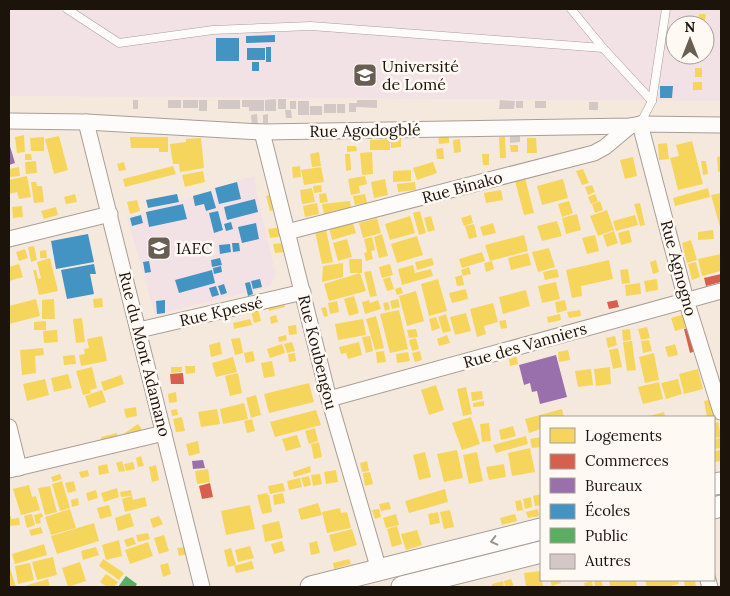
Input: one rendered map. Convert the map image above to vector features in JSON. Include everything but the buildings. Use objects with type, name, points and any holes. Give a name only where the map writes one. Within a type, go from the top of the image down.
[{"type":"main road","points":[[311,587],[378,565],[540,529]]},
{"type":"main road","points":[[402,587],[540,552]]},
{"type":"street","name":"Rue Agodogblé","points":[[9,121],[86,122],[262,132],[721,125]]},
{"type":"street","name":"Rue du Mont Adamano","points":[[86,122],[202,587]]},
{"type":"street","name":"Rue Binako","points":[[287,232],[594,152],[605,147],[635,125]]},
{"type":"street","name":"Rue Agnogno","points":[[635,125],[721,412]]},
{"type":"street","name":"Rue Koubengou","points":[[262,132],[329,399],[378,565]]},
{"type":"street","points":[[9,239],[110,214]]},
{"type":"street","name":"Rue des Vanniers","points":[[329,399],[721,291]]},
{"type":"street","name":"Rue Kpessé","points":[[139,330],[303,292]]},
{"type":"street","points":[[9,427],[14,469],[164,433]]},
{"type":"lane","points":[[67,9],[118,43],[213,30],[311,26],[603,48]]},
{"type":"lane","points":[[571,9],[603,48],[652,101]]},
{"type":"lane","points":[[635,125],[652,101],[666,9]]},
{"type":"shaded area","name":"Université de Lomé","points":[[9,9],[721,9],[721,101],[9,96]]},
{"type":"shaded area","points":[[256,175],[255,183],[276,276],[269,287],[155,315],[127,217]]},
{"type":"place","name":"Université de Lomé","points":[[365,75]]},
{"type":"place","name":"IAEC","points":[[159,248]]}]
